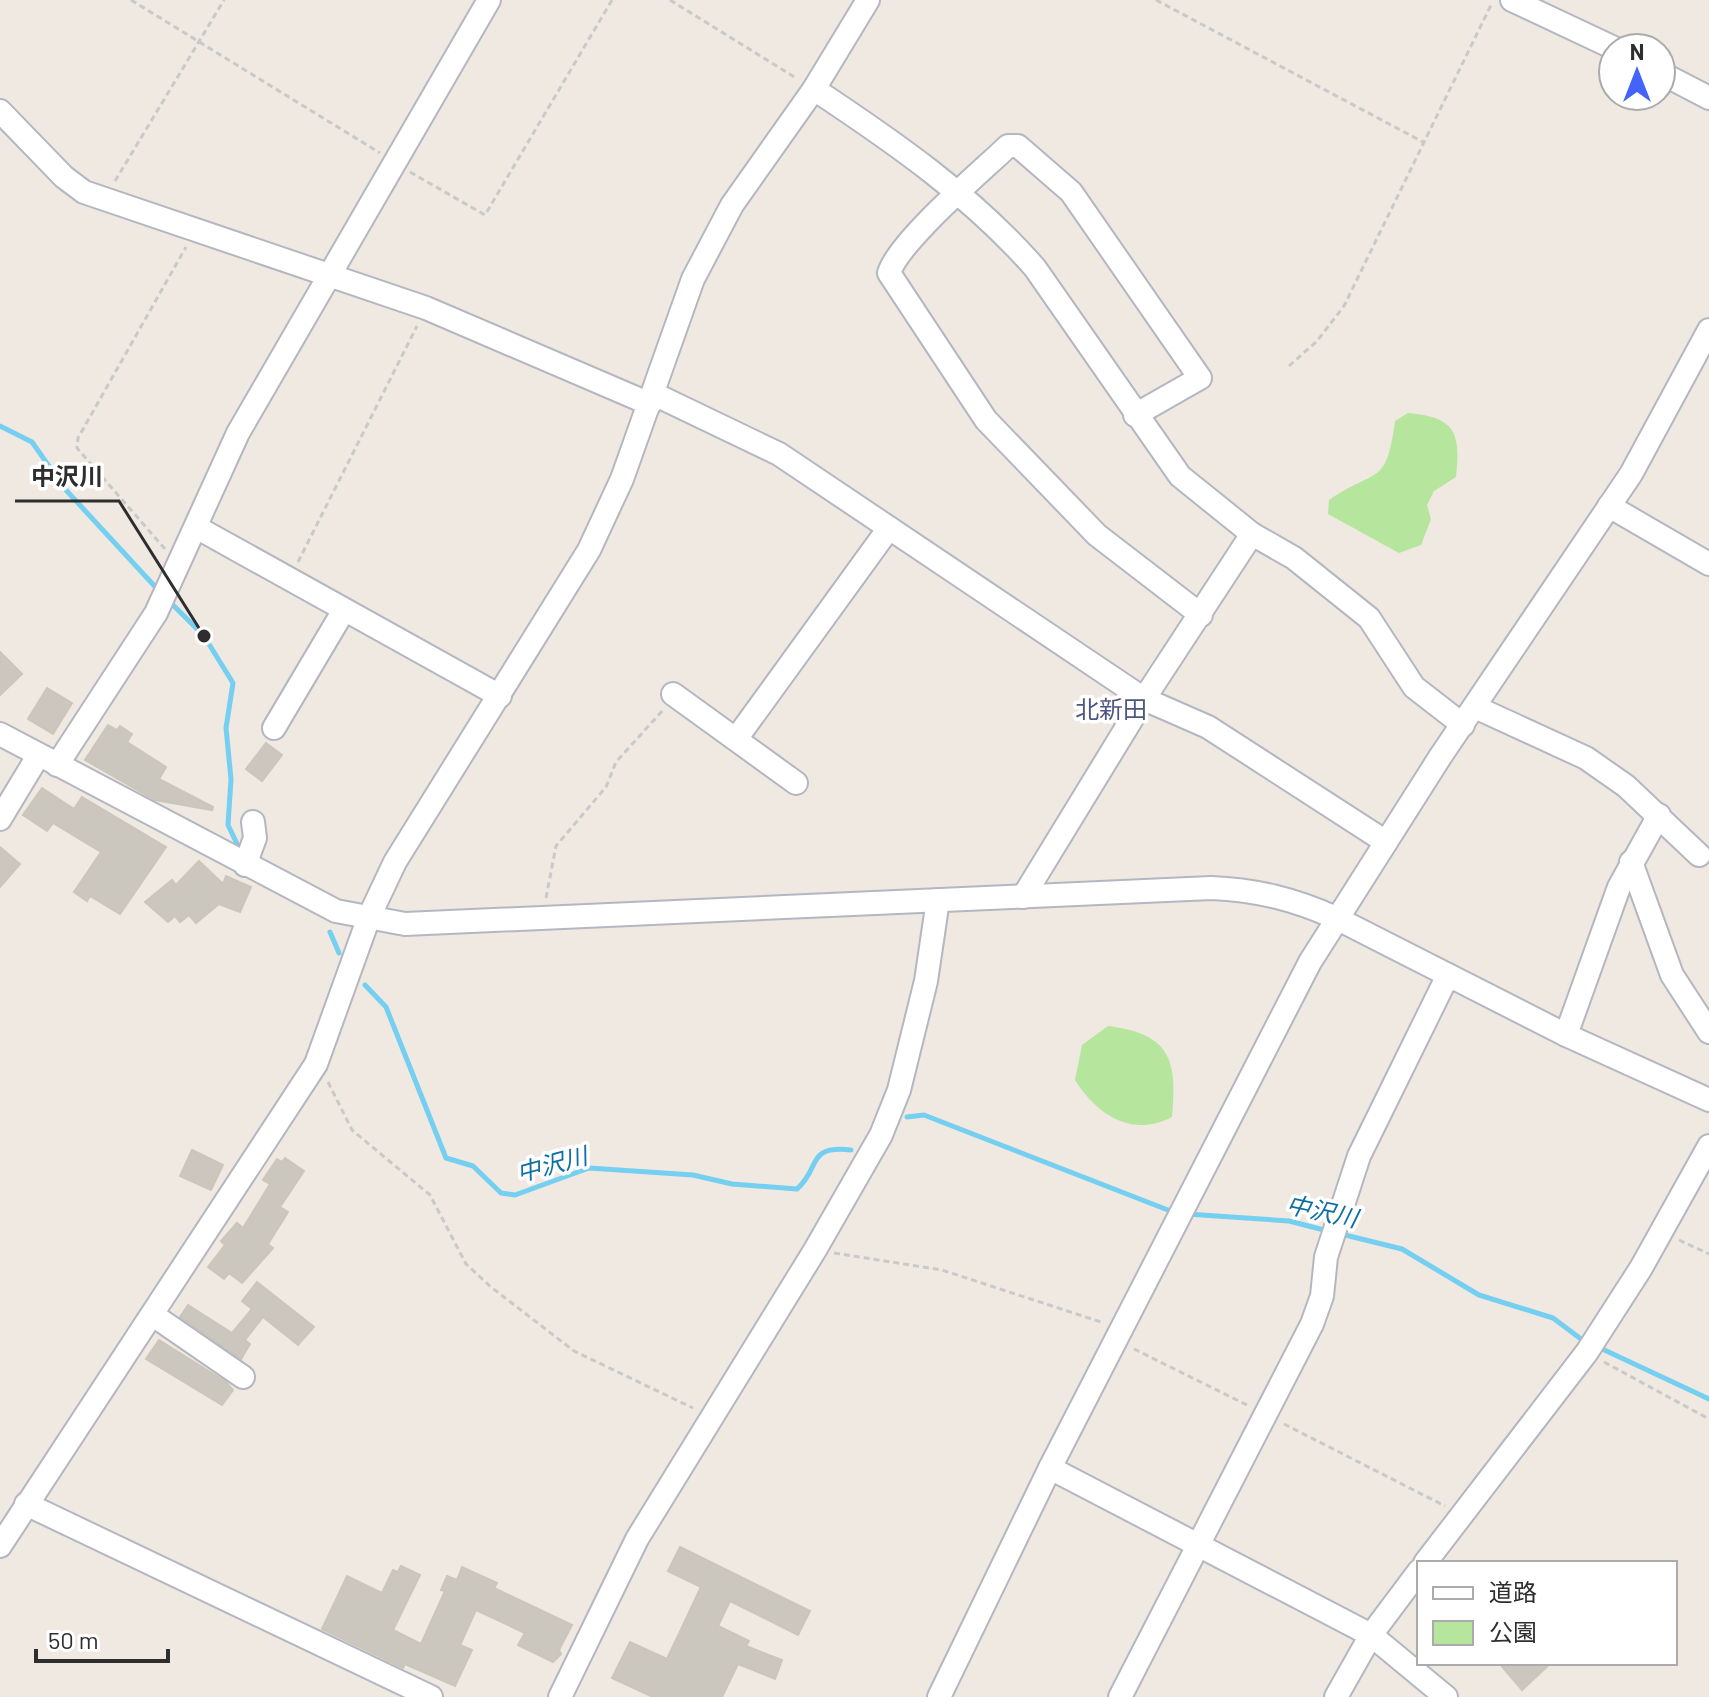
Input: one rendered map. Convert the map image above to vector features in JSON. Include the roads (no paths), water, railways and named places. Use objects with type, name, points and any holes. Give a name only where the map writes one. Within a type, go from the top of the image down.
[{"type":"street","points":[[0,819],[48,761],[156,613],[238,433],[489,0]]},
{"type":"street","points":[[0,1546],[316,1064],[369,917],[395,862],[589,550],[652,399],[693,279],[732,205],[814,89],[868,0]]},
{"type":"street","points":[[1512,0],[1597,40]]},
{"type":"street","points":[[1677,81],[1709,98]]},
{"type":"street","points":[[814,89],[960,192],[1035,268],[1180,476],[1252,534],[1294,558],[1369,618],[1414,687],[1469,716],[1586,758],[1659,815],[1699,855]]},
{"type":"street","points":[[0,111],[64,177],[84,192],[426,308],[779,454],[1144,699],[1208,727],[1386,842]]},
{"type":"street","points":[[1135,415],[1200,378],[1071,192],[1018,146],[1008,146],[893,261],[889,273],[986,420],[1097,535],[1201,615]]},
{"type":"street","points":[[940,1697],[1050,1468],[1310,962],[1336,918],[1631,474],[1706,341]]},
{"type":"street","points":[[1609,506],[1709,564]]},
{"type":"street","points":[[196,527],[500,696]]},
{"type":"street","points":[[736,739],[889,528]]},
{"type":"street","points":[[1023,897],[1144,699],[1252,534]]},
{"type":"street","points":[[274,728],[344,610]]},
{"type":"street","points":[[673,694],[796,783]]},
{"type":"street","points":[[0,734],[336,911],[405,924],[1211,888],[1254,890],[1298,901],[1336,918],[1566,1035],[1709,1100]]},
{"type":"street","points":[[1566,1035],[1631,862],[1659,815]]},
{"type":"street","points":[[245,865],[255,838],[253,822]]},
{"type":"street","points":[[1631,862],[1672,975],[1709,1032]]},
{"type":"street","points":[[560,1697],[637,1539],[815,1250],[881,1135],[899,1090],[926,981],[938,900]]},
{"type":"street","points":[[1120,1697],[1267,1415],[1322,1296],[1326,1257],[1359,1156],[1448,975]]},
{"type":"street","points":[[1426,1561],[1587,1352],[1661,1232],[1709,1146]]},
{"type":"street","points":[[153,1315],[243,1377]]},
{"type":"street","points":[[1050,1468],[1371,1635],[1446,1697]]},
{"type":"street","points":[[26,1504],[431,1697]]},
{"type":"street","points":[[1336,1697],[1371,1635],[1417,1574]]},
{"type":"waterway","name":"中沢川","points":[[0,426],[32,442],[65,489],[160,592]]},
{"type":"waterway","name":"中沢川","points":[[167,599],[204,636],[233,683],[226,728],[231,779],[228,825],[240,850]]},
{"type":"waterway","name":"中沢川","points":[[330,932],[339,953]]},
{"type":"waterway","name":"中沢川","points":[[365,985],[386,1007],[446,1158],[473,1166],[501,1193],[515,1195],[589,1168],[693,1175],[732,1184],[797,1189],[820,1155],[837,1149],[851,1150]]},
{"type":"waterway","name":"中沢川","points":[[907,1117],[924,1115],[1173,1212]]},
{"type":"waterway","name":"中沢川","points":[[1187,1214],[1289,1221],[1328,1231]]},
{"type":"waterway","name":"中沢川","points":[[1341,1234],[1402,1249],[1479,1295],[1553,1318],[1585,1342]]},
{"type":"waterway","name":"中沢川","points":[[1598,1347],[1709,1399]]},
{"type":"place","name":"中沢川","points":[[204,636]]},
{"type":"district","name":"北新田","points":[[1111,710]]}]
